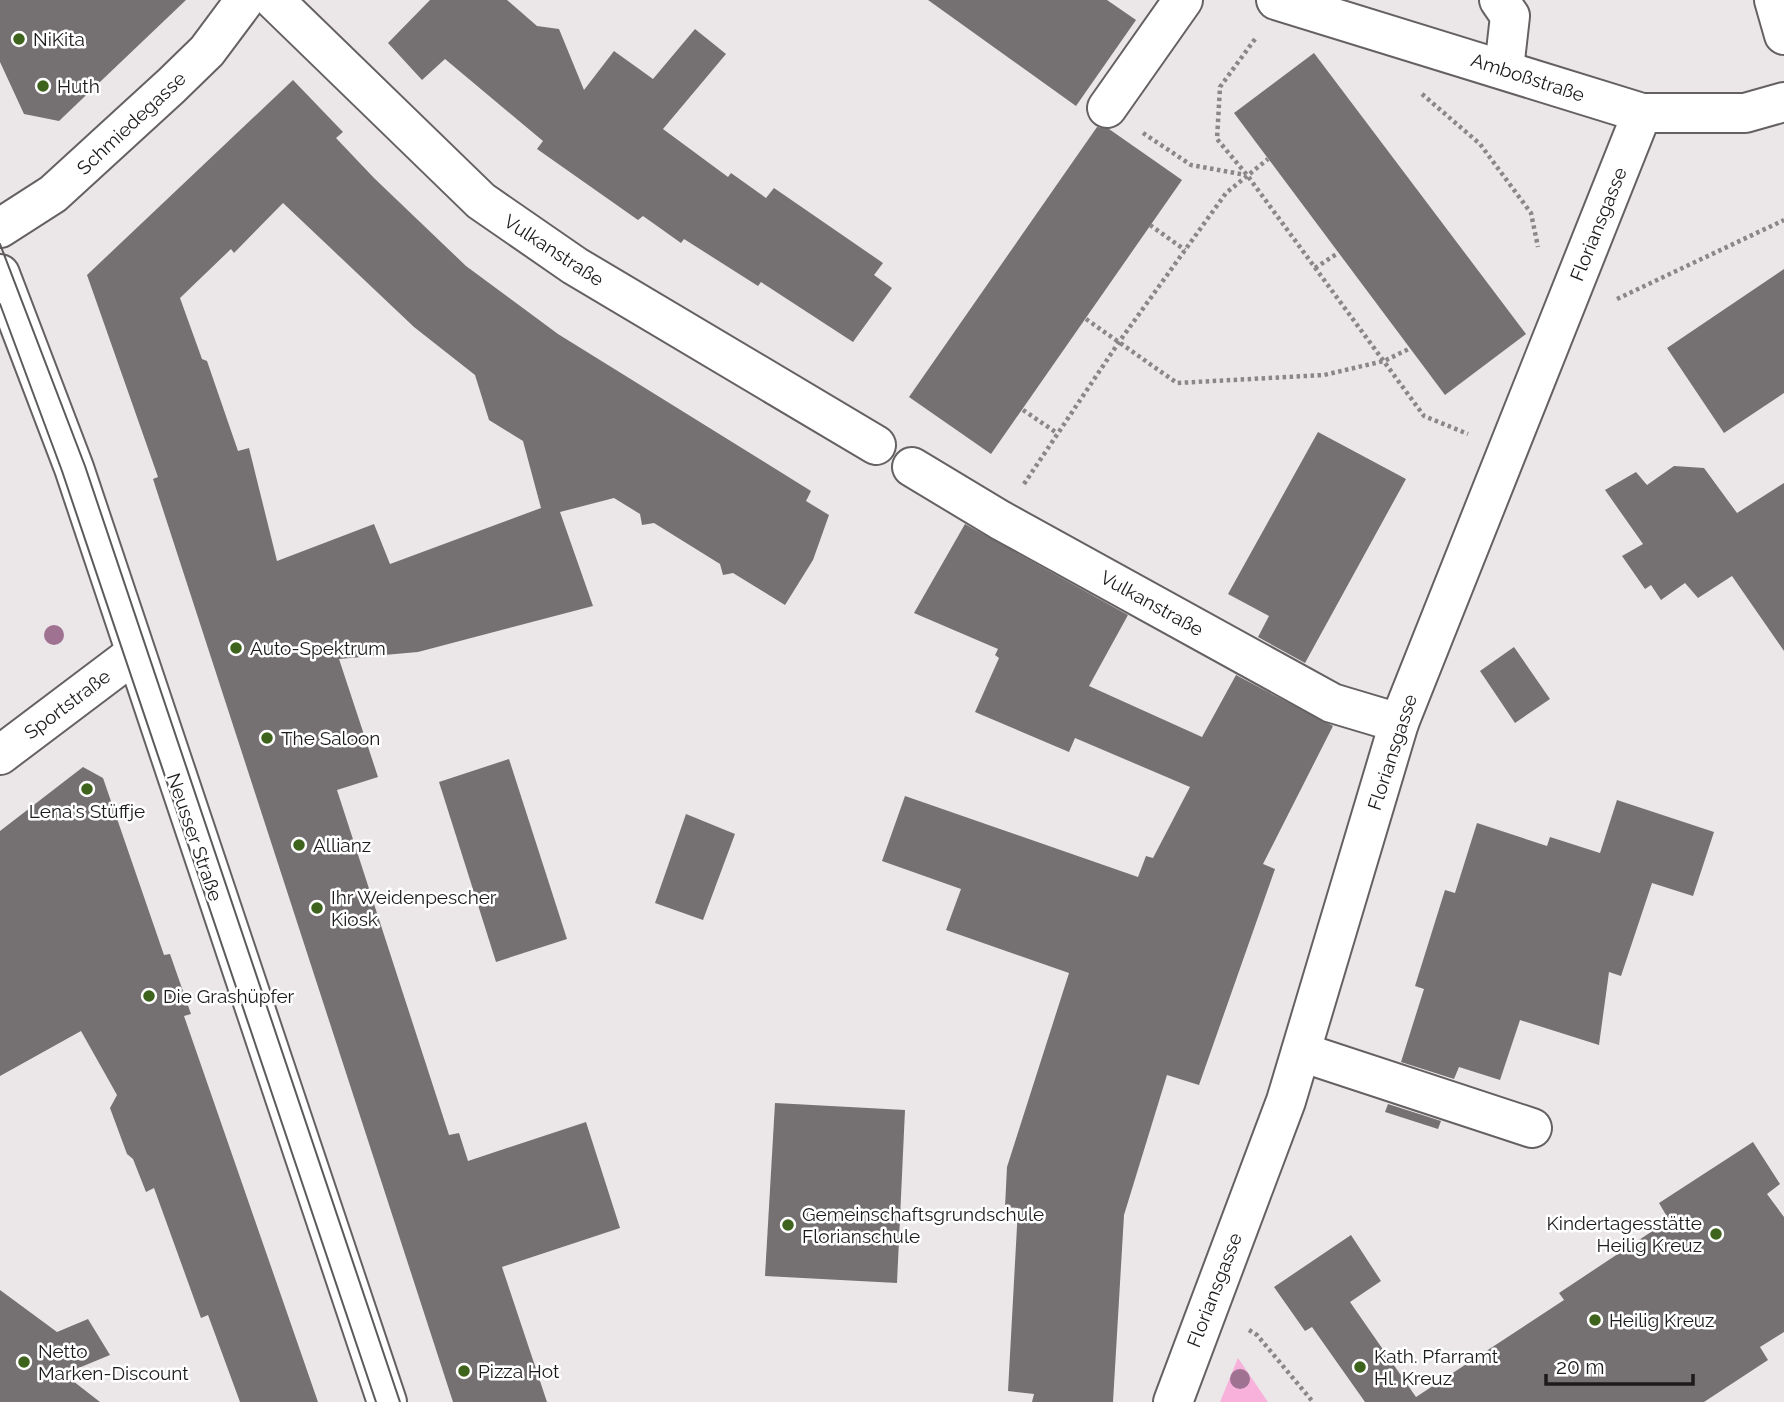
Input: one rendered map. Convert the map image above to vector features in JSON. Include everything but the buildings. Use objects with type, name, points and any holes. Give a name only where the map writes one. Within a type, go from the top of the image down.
[{"type":"street","name":"Schmiedegasse","points":[[0,228],[52,194],[171,86],[207,51],[245,0]]},
{"type":"street","name":"Vulkanstraße","points":[[274,0],[481,201],[575,266],[876,444]]},
{"type":"street","points":[[1107,108],[1184,0]]},
{"type":"street","points":[[1499,0],[1510,16],[1504,69]]},
{"type":"street","points":[[1774,0],[1784,35]]},
{"type":"street","name":"Amboßstraße","points":[[1280,1],[1642,113],[1745,113],[1784,102]]},
{"type":"street","name":"Floriansgasse","points":[[1173,1402],[1286,1101],[1399,723],[1642,113]]},
{"type":"street","name":"Neusser Straße","points":[[0,274],[74,468],[387,1402]]},
{"type":"street","name":"Vulkanstraße","points":[[912,467],[1000,520],[1332,703],[1399,723]]},
{"type":"street","name":"Sportstraße","points":[[0,755],[134,653]]},
{"type":"street","points":[[1301,1052],[1532,1128]]},
{"type":"path","points":[[1280,1],[1220,87],[1216,139],[1247,175],[1424,416],[1508,450]]},
{"type":"path","points":[[1416,89],[1480,144],[1531,213],[1539,250]]},
{"type":"path","points":[[1107,108],[1191,165],[1247,175]]},
{"type":"path","points":[[1000,520],[1119,342],[1226,193],[1268,159]]},
{"type":"path","points":[[1557,327],[1784,220]]},
{"type":"path","points":[[1150,225],[1185,250]]},
{"type":"path","points":[[1315,268],[1338,253]]},
{"type":"path","points":[[1086,319],[1177,383],[1324,375],[1384,361],[1411,348]]},
{"type":"path","points":[[1023,410],[1057,433]]},
{"type":"path","points":[[1250,1331],[1257,1335],[1313,1402]]},
{"type":"shaded area","points":[[1238,1358],[1268,1402],[1220,1402]]},
{"type":"tram line","points":[[0,244],[85,466],[400,1402]]},
{"type":"tram line","points":[[0,304],[62,471],[376,1402]]},
{"type":"place","name":"NiKita","points":[[19,39]]},
{"type":"place","name":"Huth","points":[[43,86]]},
{"type":"place","name":"Auto-Spektrum","points":[[236,648]]},
{"type":"place","name":"The Saloon","points":[[267,738]]},
{"type":"place","name":"Lena's Stüffje","points":[[87,789]]},
{"type":"place","name":"Allianz","points":[[299,845]]},
{"type":"place","name":"Ihr Weidenpescher Kiosk","points":[[317,908]]},
{"type":"place","name":"Die Grashüpfer","points":[[149,996]]},
{"type":"place","name":"Gemeinschaftsgrundschule Florianschule","points":[[788,1225]]},
{"type":"place","name":"Kindertagesstätte Heilig Kreuz","points":[[1716,1234]]},
{"type":"place","name":"Heilig Kreuz","points":[[1595,1320]]},
{"type":"place","name":"Netto Marken-Discount","points":[[24,1362]]},
{"type":"place","name":"Kath. Pfarramt Hl. Kreuz","points":[[1360,1367]]},
{"type":"place","name":"Pizza Hot","points":[[464,1371]]}]
